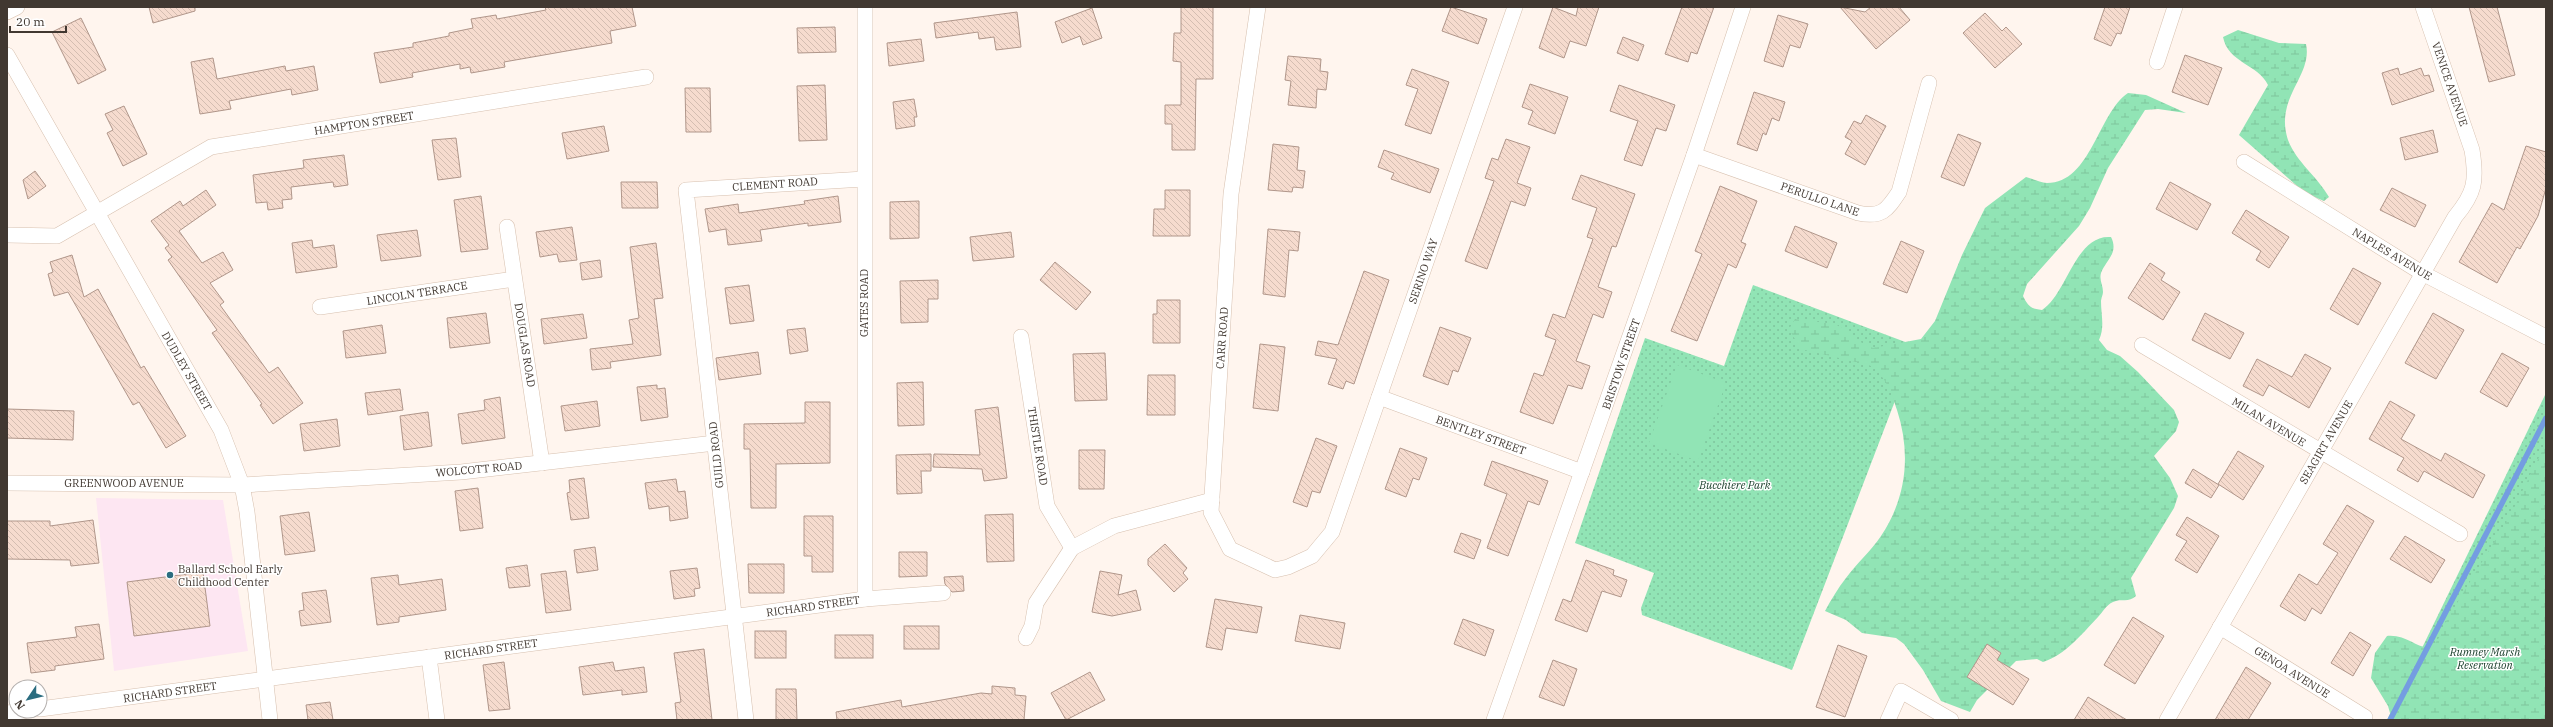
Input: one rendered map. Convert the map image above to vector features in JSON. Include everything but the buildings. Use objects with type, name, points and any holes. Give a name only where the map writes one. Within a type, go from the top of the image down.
[{"type":"street","points":[[7,12],[17,7]]},
{"type":"street","name":"GATES ROAD","points":[[865,7],[865,599]]},
{"type":"street","name":"CARR ROAD","points":[[1258,7],[1231,194],[1211,512],[1230,549],[1275,570],[1288,567],[1312,556],[1330,535]]},
{"type":"street","name":"SERINO WAY","points":[[1330,535],[1515,7]]},
{"type":"street","name":"BRISTOW STREET","points":[[1494,720],[1694,155],[1743,7]]},
{"type":"street","points":[[2157,62],[2175,7]]},
{"type":"street","name":"VENICE AVENUE","points":[[2423,7],[2472,150],[2474,162]]},
{"type":"street","name":"DUDLEY STREET","points":[[7,55],[221,430],[242,485],[247,512],[270,720]]},
{"type":"street","name":"HAMPTON STREET","points":[[7,235],[57,236],[96,212],[211,147],[646,77]]},
{"type":"street","name":"PERULLO LANE","points":[[1694,155],[1858,213],[1879,214],[1891,206],[1899,192],[1929,83]]},
{"type":"street","name":"NAPLES AVENUE","points":[[2244,162],[2422,273],[2546,337]]},
{"type":"street","name":"SEAGIRT AVENUE","points":[[2166,720],[2422,273],[2455,217],[2470,199],[2476,172],[2474,162]]},
{"type":"street","name":"CLEMENT ROAD","points":[[686,190],[864,179]]},
{"type":"street","name":"GUILD ROAD","points":[[686,190],[746,720]]},
{"type":"street","name":"DOUGLAS ROAD","points":[[507,227],[542,463]]},
{"type":"street","name":"LINCOLN TERRACE","points":[[320,307],[514,278]]},
{"type":"street","name":"THISTLE ROAD","points":[[1021,337],[1047,506],[1072,548]]},
{"type":"street","name":"MILAN AVENUE","points":[[2142,345],[2319,452],[2460,534]]},
{"type":"street","name":"BENTLEY STREET","points":[[1379,397],[1582,472]]},
{"type":"street","name":"WOLCOTT ROAD","points":[[242,485],[461,472],[715,443]]},
{"type":"street","name":"GREENWOOD AVENUE","points":[[7,482],[242,485]]},
{"type":"street","points":[[1026,638],[1032,626],[1036,603],[1072,548],[1114,526],[1212,500]]},
{"type":"street","name":"RICHARD STREET","points":[[48,708],[865,599],[943,593]]},
{"type":"street","name":"GENOA AVENUE","points":[[2220,627],[2365,717]]},
{"type":"street","points":[[429,657],[437,720]]},
{"type":"street","points":[[1888,720],[1901,691],[1951,720]]},
{"type":"shaded area","name":"Ballard School Early Childhood Center","points":[[96,498],[223,500],[248,651],[114,671]]},
{"type":"green space","points":[[2238,30],[2279,43],[2306,44],[2307,56],[2300,77],[2289,100],[2285,125],[2288,140],[2292,148],[2329,197],[2324,201],[2305,193],[2239,135],[2268,85],[2257,72],[2231,53],[2226,46],[2223,37]]},
{"type":"green space","points":[[2128,93],[2146,95],[2186,113],[2158,109],[2145,110],[2108,168],[2090,208],[2079,226],[2027,284],[2023,296],[2030,306],[2035,309],[2042,310],[2051,302],[2059,291],[2080,254],[2089,245],[2099,239],[2111,237],[2114,248],[2113,252],[2101,273],[2103,292],[2101,301],[2102,326],[2099,340],[2107,350],[2120,356],[2138,372],[2174,410],[2179,422],[2176,431],[2154,456],[2170,478],[2178,496],[2174,508],[2131,578],[2136,596],[2131,599],[2111,603],[2073,643],[2051,659],[2043,662],[2037,659],[2016,661],[1977,700],[1970,712],[1941,701],[1923,670],[1904,644],[1896,638],[1862,633],[1846,620],[1825,611],[1843,582],[1881,536],[1890,521],[1901,490],[1904,474],[1904,442],[1893,397],[1884,379],[1875,369],[1869,365],[1805,350],[1799,346],[1789,329],[1795,319],[1835,324],[1847,331],[1856,340],[1873,348],[1921,339],[1935,321],[1962,255],[1985,208],[2026,177],[2047,183],[2062,180],[2074,172],[2093,146],[2109,116],[2118,103]]},
{"type":"green space","name":"Bucchiere Park","points":[[1753,285],[1916,346],[1792,670],[1642,615],[1641,608],[1654,573],[1575,543],[1645,338],[1724,366]]},
{"type":"green space","points":[[1677,365],[1726,383],[1698,461],[1649,443]]},
{"type":"green space","name":"Rumney Marsh Reservation","points":[[2546,393],[2546,720],[2387,720]]},
{"type":"green space","name":"Rumney Marsh Reservation","points":[[2546,443],[2546,720],[2392,720],[2388,706],[2371,678],[2375,653],[2387,636],[2406,639],[2421,646],[2428,647],[2433,645],[2511,514]]},
{"type":"waterway","points":[[2390,720],[2546,418]]},
{"type":"place","name":"Ballard School Early Childhood Center","points":[[170,575]]}]
